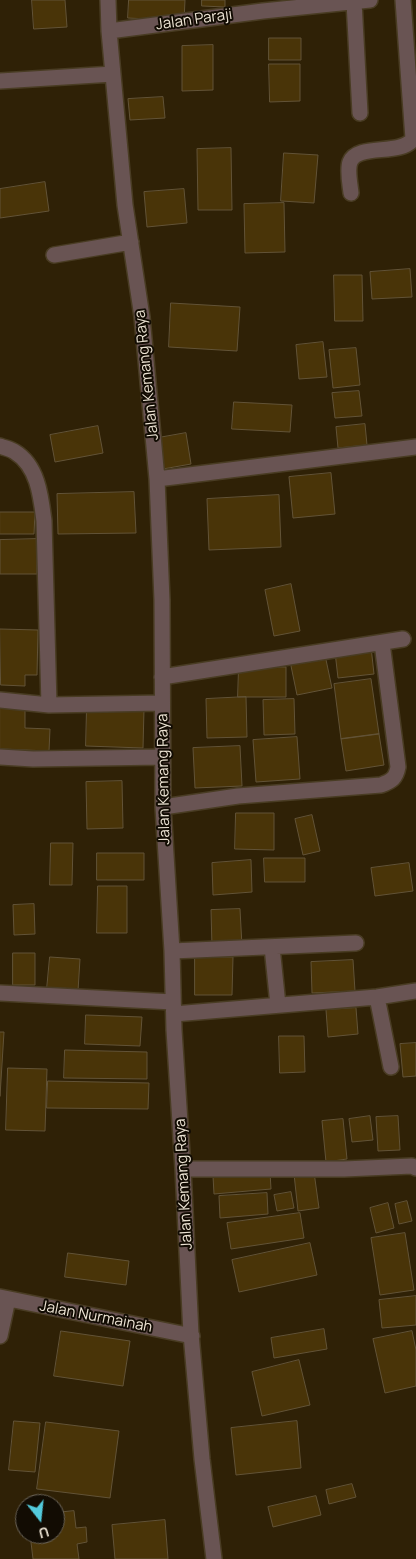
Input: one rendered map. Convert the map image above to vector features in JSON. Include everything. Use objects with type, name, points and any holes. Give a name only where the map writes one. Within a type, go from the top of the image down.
[{"type":"street","name":"Jalan Kemang Raya","points":[[108,0],[109,31],[125,204],[142,317],[157,479],[162,600],[163,807],[172,951],[173,1008],[192,1336],[202,1459],[214,1559]]},
{"type":"street","name":"Jalan Paraji","points":[[109,31],[263,11],[370,0]]},
{"type":"street","points":[[350,193],[349,163],[353,156],[360,153],[402,146],[409,144],[413,139],[403,0]]},
{"type":"street","points":[[354,2],[360,113]]},
{"type":"street","points":[[0,81],[113,74]]},
{"type":"street","points":[[54,255],[131,242]]},
{"type":"street","points":[[0,446],[16,452],[25,462],[35,474],[40,494],[44,520],[49,705]]},
{"type":"street","points":[[157,479],[416,448]]},
{"type":"street","points":[[162,677],[403,639]]},
{"type":"street","points":[[163,807],[238,796],[381,785],[390,782],[396,776],[398,767],[382,643]]},
{"type":"street","points":[[0,700],[49,705],[162,703]]},
{"type":"street","points":[[0,758],[33,760],[162,757]]},
{"type":"street","points":[[172,951],[356,943]]},
{"type":"street","points":[[272,947],[278,1005]]},
{"type":"street","points":[[0,993],[173,1008],[278,1005],[377,997],[416,991]]},
{"type":"street","points":[[377,997],[391,1068]]},
{"type":"street","points":[[183,1169],[412,1166],[416,1168]]},
{"type":"street","points":[[0,1336],[4,1298]]},
{"type":"street","name":"Jalan Nurmainah","points":[[4,1298],[192,1336]]},
{"type":"building","points":[[32,0],[65,0],[67,27],[34,29]]},
{"type":"building","points":[[129,0],[185,0],[184,21],[128,18]]},
{"type":"building","points":[[202,0],[225,0],[225,7],[202,6]]},
{"type":"building","points":[[269,38],[301,38],[301,60],[269,60]]},
{"type":"building","points":[[213,45],[213,90],[182,91],[182,46]]},
{"type":"building","points":[[269,64],[300,64],[300,101],[270,102]]},
{"type":"building","points":[[163,97],[165,118],[130,120],[128,99]]},
{"type":"building","points":[[231,148],[232,210],[198,210],[197,149]]},
{"type":"building","points":[[284,153],[318,155],[314,203],[281,201]]},
{"type":"building","points":[[45,182],[49,211],[0,218],[0,189]]},
{"type":"building","points":[[184,189],[187,223],[147,227],[144,192]]},
{"type":"building","points":[[284,203],[285,252],[245,253],[244,204]]},
{"type":"building","points":[[410,269],[412,297],[372,299],[370,272]]},
{"type":"building","points":[[334,275],[362,275],[363,321],[335,321]]},
{"type":"building","points":[[171,303],[240,307],[237,351],[169,347]]},
{"type":"building","points":[[323,342],[327,377],[299,379],[296,345]]},
{"type":"building","points":[[356,348],[360,385],[333,388],[329,350]]},
{"type":"building","points":[[359,391],[362,416],[335,418],[332,393]]},
{"type":"building","points":[[234,402],[292,405],[290,432],[232,429]]},
{"type":"building","points":[[365,424],[367,445],[338,448],[336,427]]},
{"type":"building","points":[[98,426],[103,453],[55,462],[50,435]]},
{"type":"building","points":[[186,433],[191,464],[163,469],[158,438]]},
{"type":"building","points":[[331,473],[335,514],[293,518],[289,477]]},
{"type":"building","points":[[134,492],[136,533],[58,534],[57,494]]},
{"type":"building","points":[[279,495],[281,547],[209,550],[207,499]]},
{"type":"building","points":[[0,512],[35,512],[34,534],[0,534]]},
{"type":"building","points":[[37,539],[37,574],[0,574],[0,540]]},
{"type":"building","points":[[291,584],[300,631],[274,636],[265,590]]},
{"type":"building","points":[[0,629],[38,630],[37,675],[25,675],[25,686],[1,685]]},
{"type":"building","points":[[371,647],[374,674],[338,678],[335,652]]},
{"type":"building","points":[[325,655],[332,688],[297,695],[290,661]]},
{"type":"building","points":[[239,667],[286,667],[286,697],[238,697]]},
{"type":"building","points":[[371,679],[379,734],[341,739],[334,684]]},
{"type":"building","points":[[246,697],[247,737],[207,738],[206,699]]},
{"type":"building","points":[[294,699],[295,734],[264,735],[263,700]]},
{"type":"building","points":[[0,705],[25,706],[25,728],[50,729],[49,751],[0,749]]},
{"type":"building","points":[[87,707],[144,709],[143,748],[86,746]]},
{"type":"building","points":[[379,734],[384,765],[346,771],[341,739]]},
{"type":"building","points":[[297,737],[300,779],[256,782],[253,740]]},
{"type":"building","points":[[240,746],[242,786],[195,788],[193,748]]},
{"type":"building","points":[[122,781],[123,828],[87,829],[86,782]]},
{"type":"building","points":[[236,813],[274,813],[274,850],[235,849]]},
{"type":"building","points":[[312,815],[320,851],[303,855],[295,819]]},
{"type":"building","points":[[51,843],[73,843],[72,885],[50,885]]},
{"type":"building","points":[[97,853],[144,853],[144,880],[97,880]]},
{"type":"building","points":[[264,858],[305,858],[305,882],[265,882]]},
{"type":"building","points":[[251,860],[252,892],[213,895],[212,863]]},
{"type":"building","points":[[409,863],[413,891],[375,896],[371,868]]},
{"type":"building","points":[[98,886],[127,886],[127,933],[97,933]]},
{"type":"building","points":[[34,904],[35,934],[14,935],[13,905]]},
{"type":"building","points":[[240,909],[242,946],[212,947],[211,910]]},
{"type":"building","points":[[13,953],[35,953],[35,985],[13,985]]},
{"type":"building","points":[[50,957],[80,959],[78,991],[47,989]]},
{"type":"building","points":[[195,957],[233,957],[232,995],[195,995]]},
{"type":"building","points":[[353,960],[355,991],[312,993],[311,962]]},
{"type":"building","points":[[356,1008],[358,1034],[328,1037],[326,1010]]},
{"type":"building","points":[[86,1015],[142,1017],[140,1046],[85,1044]]},
{"type":"building","points":[[0,1032],[4,1032],[0,1096]]},
{"type":"building","points":[[279,1036],[304,1036],[305,1072],[280,1073]]},
{"type":"building","points":[[416,1043],[416,1076],[403,1077],[400,1044]]},
{"type":"building","points":[[65,1050],[147,1052],[147,1079],[64,1078]]},
{"type":"building","points":[[8,1068],[47,1069],[45,1131],[6,1130]]},
{"type":"building","points":[[48,1081],[149,1083],[148,1109],[47,1108]]},
{"type":"building","points":[[370,1116],[373,1140],[352,1142],[349,1119]]},
{"type":"building","points":[[398,1116],[400,1150],[378,1151],[376,1117]]},
{"type":"building","points":[[343,1119],[347,1159],[326,1162],[322,1121]]},
{"type":"building","points":[[270,1172],[271,1189],[214,1194],[213,1176]]},
{"type":"building","points":[[314,1172],[319,1208],[298,1211],[294,1174]]},
{"type":"building","points":[[291,1192],[294,1208],[277,1211],[274,1195]]},
{"type":"building","points":[[267,1193],[268,1214],[220,1218],[219,1196]]},
{"type":"building","points":[[407,1201],[412,1221],[399,1224],[395,1204]]},
{"type":"building","points":[[388,1203],[394,1228],[376,1233],[370,1208]]},
{"type":"building","points":[[300,1213],[304,1238],[231,1249],[227,1223]]},
{"type":"building","points":[[405,1233],[414,1290],[380,1295],[371,1238]]},
{"type":"building","points":[[310,1243],[317,1275],[239,1292],[232,1260]]},
{"type":"building","points":[[68,1253],[129,1261],[126,1285],[65,1277]]},
{"type":"building","points":[[416,1296],[416,1325],[382,1328],[379,1300]]},
{"type":"building","points":[[324,1329],[327,1349],[274,1358],[271,1338]]},
{"type":"building","points":[[61,1331],[130,1341],[123,1386],[54,1376]]},
{"type":"building","points":[[412,1331],[416,1350],[416,1386],[385,1393],[373,1339]]},
{"type":"building","points":[[299,1360],[310,1405],[262,1416],[252,1372]]},
{"type":"building","points":[[14,1421],[40,1423],[35,1472],[9,1470]]},
{"type":"building","points":[[297,1421],[301,1468],[236,1475],[231,1428]]},
{"type":"building","points":[[46,1422],[119,1431],[110,1498],[37,1489]]},
{"type":"building","points":[[352,1484],[356,1497],[329,1504],[326,1490]]},
{"type":"building","points":[[316,1496],[321,1515],[273,1527],[268,1507]]},
{"type":"building","points":[[74,1511],[76,1528],[86,1527],[87,1542],[77,1544],[79,1559],[33,1559],[31,1544],[65,1544],[65,1512]]},
{"type":"building","points":[[165,1520],[168,1559],[115,1559],[112,1525]]}]
